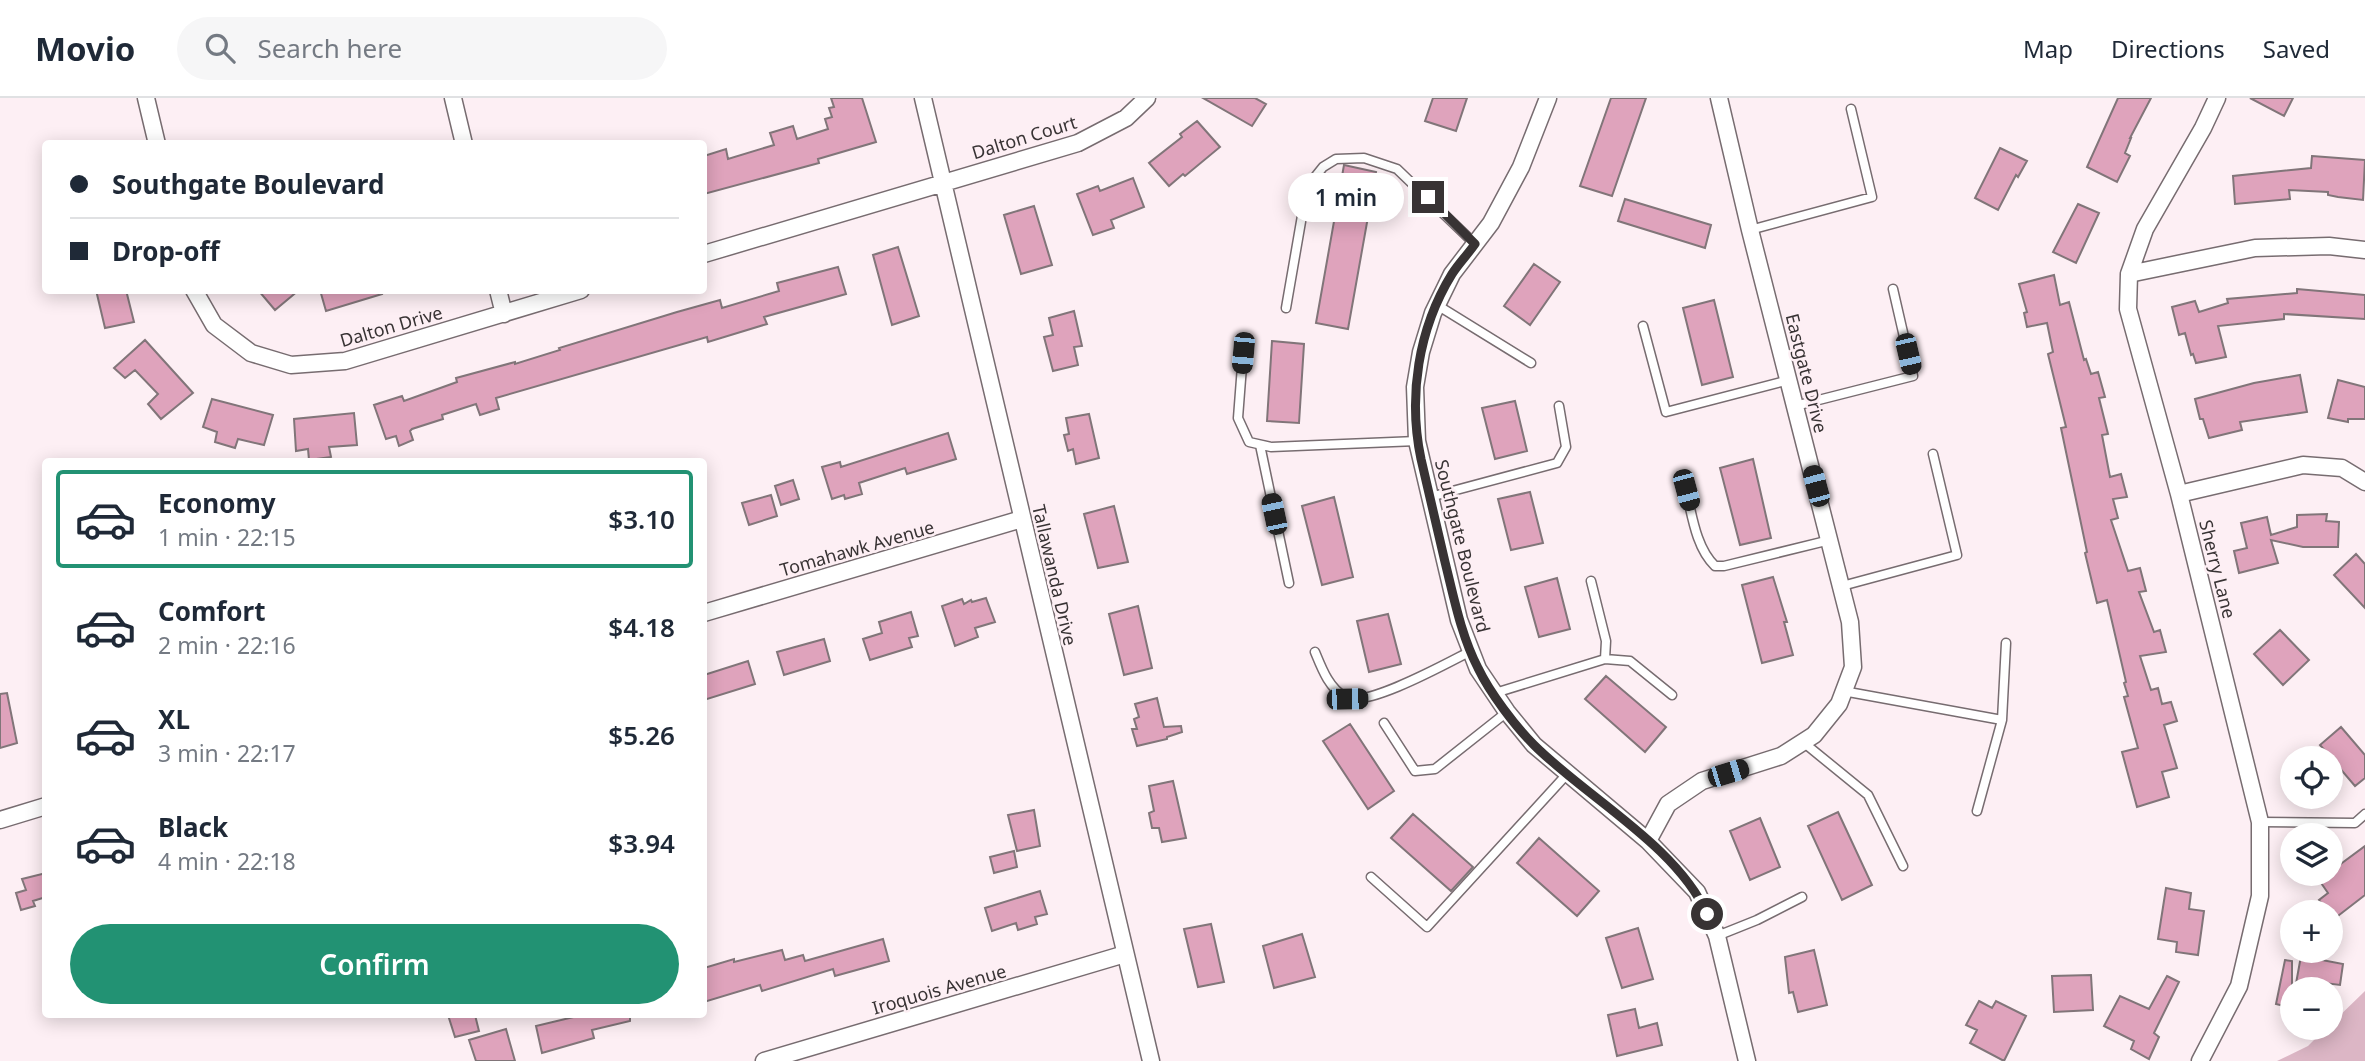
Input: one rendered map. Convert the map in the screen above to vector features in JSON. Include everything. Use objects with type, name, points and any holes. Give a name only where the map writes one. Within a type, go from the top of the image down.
[{"type":"street","points":[[146,98],[156,140]]},
{"type":"street","points":[[453,98],[463,140]]},
{"type":"street","name":"Tallawanda Drive","points":[[923,98],[1151,1061]]},
{"type":"street","name":"Dalton Court","points":[[943,181],[1078,143],[1126,118],[1147,98]]},
{"type":"street","name":"Southgate Boulevard","points":[[1548,98],[1521,167],[1491,223],[1452,274],[1437,306],[1421,352],[1415,387],[1418,441],[1459,620],[1478,669],[1507,712],[1534,745],[1648,841],[1697,892],[1717,936],[1746,1061]]},
{"type":"street","name":"Eastgate Drive","points":[[1648,841],[1668,804],[1702,781],[1781,756],[1814,735],[1839,704],[1853,667],[1850,621],[1842,586],[1750,230],[1719,98]]},
{"type":"street","name":"Sherry Lane","points":[[2200,1061],[2239,986],[2260,896],[2260,822],[2179,494],[2128,309],[2129,274],[2145,229],[2203,128],[2217,98]]},
{"type":"street","points":[[707,253],[943,181]]},
{"type":"street","points":[[2129,274],[2255,248],[2329,246],[2365,250]]},
{"type":"street","name":"Dalton Drive","points":[[196,294],[214,325],[251,353],[291,365],[345,361],[568,294]]},
{"type":"street","points":[[499,294],[504,314]]},
{"type":"street","points":[[2179,494],[2303,465],[2342,468],[2365,482]]},
{"type":"street","name":"Tomahawk Avenue","points":[[707,612],[1022,519]]},
{"type":"street","points":[[0,820],[42,807]]},
{"type":"street","name":"Iroquois Avenue","points":[[764,1061],[1125,954]]},
{"type":"lane","points":[[1750,230],[1871,197],[1851,109]]},
{"type":"lane","points":[[1286,308],[1307,187],[1323,167],[1336,159],[1364,158],[1397,169],[1475,244]]},
{"type":"lane","points":[[1795,406],[1913,376],[1893,289]]},
{"type":"lane","points":[[1437,306],[1531,363]]},
{"type":"lane","points":[[1643,326],[1666,412],[1789,380]]},
{"type":"lane","points":[[1243,353],[1238,418],[1249,442],[1271,447],[1418,441]]},
{"type":"lane","points":[[1430,496],[1557,463],[1566,447],[1559,406]]},
{"type":"lane","points":[[1260,444],[1289,583]]},
{"type":"lane","points":[[1842,586],[1957,555],[1933,454]]},
{"type":"lane","points":[[1686,490],[1699,539],[1709,560],[1715,566],[1830,540]]},
{"type":"lane","points":[[1591,581],[1606,642],[1605,659]]},
{"type":"lane","points":[[1978,811],[2002,720],[2006,643]]},
{"type":"lane","points":[[1315,652],[1333,687],[1347,699],[1364,699],[1388,691],[1471,651]]},
{"type":"lane","points":[[1494,693],[1605,659],[1630,661],[1672,695]]},
{"type":"lane","points":[[1843,691],[2002,720]]},
{"type":"lane","points":[[1384,723],[1415,771],[1435,769],[1507,712]]},
{"type":"lane","points":[[1803,742],[1868,795],[1903,866]]},
{"type":"lane","points":[[1371,877],[1427,927],[1568,773]]},
{"type":"lane","points":[[2260,822],[2355,823],[2365,814]]},
{"type":"lane","points":[[1717,936],[1757,920],[1802,897]]},
{"type":"shaded area","points":[[2365,991],[2365,1061],[2277,1061],[2308,1046],[2314,1040],[2343,1040],[2343,1012]]},
{"type":"building","points":[[831,98],[862,98],[876,142],[818,159],[819,163],[707,193],[707,155],[726,149],[728,159],[774,145],[770,133],[793,126],[797,139],[828,129],[825,119],[832,117],[829,108],[834,107]]},
{"type":"building","points":[[1203,98],[1255,98],[1266,104],[1252,126]]},
{"type":"building","points":[[1433,98],[1467,98],[1456,131],[1425,121]]},
{"type":"building","points":[[1611,98],[1646,98],[1612,196],[1580,186]]},
{"type":"building","points":[[2118,98],[2151,98],[2130,138],[2125,153],[2130,156],[2117,182],[2087,167]]},
{"type":"building","points":[[2250,98],[2293,98],[2284,116]]},
{"type":"building","points":[[1197,121],[1220,147],[1169,186],[1149,163],[1182,137],[1180,134]]},
{"type":"building","points":[[2000,148],[2027,161],[2018,177],[2016,175],[1998,210],[1975,198]]},
{"type":"building","points":[[2312,156],[2365,160],[2363,200],[2328,195],[2328,192],[2289,190],[2290,199],[2235,204],[2233,176],[2311,168]]},
{"type":"building","points":[[1344,165],[1376,172],[1348,329],[1316,323]]},
{"type":"building","points":[[1133,178],[1144,207],[1111,220],[1114,228],[1093,235],[1077,194],[1098,186],[1100,191]]},
{"type":"building","points":[[1625,199],[1711,225],[1705,248],[1618,221]]},
{"type":"building","points":[[2078,204],[2099,213],[2076,263],[2053,252]]},
{"type":"building","points":[[1034,206],[1052,265],[1021,274],[1004,215]]},
{"type":"building","points":[[898,247],[919,316],[892,325],[873,255]]},
{"type":"building","points":[[1534,264],[1560,282],[1530,325],[1504,306]]},
{"type":"building","points":[[838,267],[846,294],[764,317],[767,324],[708,342],[707,337],[496,398],[499,409],[480,415],[476,404],[442,415],[443,419],[412,429],[410,431],[413,440],[399,446],[396,436],[386,439],[374,405],[402,396],[404,401],[457,382],[456,378],[515,364],[560,350],[559,348],[720,300],[722,308],[779,291],[777,283]]},
{"type":"building","points":[[2054,275],[2060,305],[2069,302],[2084,360],[2086,359],[2091,374],[2098,372],[2105,397],[2099,398],[2108,434],[2102,435],[2110,477],[2121,474],[2127,497],[2113,499],[2118,518],[2111,520],[2128,571],[2140,568],[2146,591],[2139,592],[2154,632],[2160,630],[2166,652],[2140,656],[2151,690],[2158,688],[2162,704],[2171,702],[2177,721],[2164,725],[2177,768],[2162,772],[2169,797],[2137,807],[2122,752],[2138,748],[2124,697],[2128,696],[2124,683],[2126,682],[2107,600],[2097,603],[2085,553],[2087,552],[2061,428],[2066,427],[2048,354],[2053,352],[2047,323],[2027,327],[2024,313],[2027,312],[2019,284]]},
{"type":"building","points":[[2297,289],[2365,295],[2365,319],[2284,314],[2284,319],[2218,326],[2226,357],[2196,363],[2185,333],[2179,335],[2172,307],[2195,301],[2199,312],[2228,303],[2227,299],[2297,293]]},
{"type":"building","points":[[97,294],[127,294],[134,322],[105,328]]},
{"type":"building","points":[[261,294],[294,294],[275,310]]},
{"type":"building","points":[[321,294],[382,294],[326,311]]},
{"type":"building","points":[[1714,300],[1733,377],[1702,385],[1683,308]]},
{"type":"building","points":[[1074,311],[1082,346],[1074,347],[1078,365],[1053,371],[1044,337],[1053,335],[1049,318]]},
{"type":"building","points":[[145,340],[193,393],[161,419],[148,404],[158,394],[135,370],[125,378],[114,368]]},
{"type":"building","points":[[1272,341],[1304,344],[1299,423],[1267,421]]},
{"type":"building","points":[[2300,375],[2307,412],[2240,422],[2242,430],[2209,438],[2195,399],[2254,383]]},
{"type":"building","points":[[2338,380],[2365,387],[2365,419],[2348,419],[2348,422],[2328,418]]},
{"type":"building","points":[[212,399],[273,415],[264,445],[238,439],[235,448],[215,442],[217,432],[203,427]]},
{"type":"building","points":[[1515,401],[1527,451],[1495,459],[1482,408]]},
{"type":"building","points":[[354,413],[357,445],[329,447],[331,457],[309,458],[308,449],[296,451],[294,419]]},
{"type":"building","points":[[1089,414],[1099,458],[1076,464],[1073,449],[1068,451],[1064,435],[1069,434],[1066,418]]},
{"type":"building","points":[[948,433],[956,459],[907,474],[905,468],[859,483],[862,494],[845,499],[844,495],[832,499],[822,467],[840,462],[841,467]]},
{"type":"building","points":[[1753,459],[1771,538],[1740,545],[1720,468]]},
{"type":"building","points":[[793,480],[799,499],[781,505],[775,486]]},
{"type":"building","points":[[1530,492],[1543,543],[1511,550],[1498,499]]},
{"type":"building","points":[[771,495],[777,516],[749,525],[742,503]]},
{"type":"building","points":[[1334,497],[1353,577],[1322,585],[1302,506]]},
{"type":"building","points":[[1114,506],[1128,562],[1098,568],[1084,514]]},
{"type":"building","points":[[2327,514],[2326,521],[2339,522],[2338,547],[2303,547],[2271,540],[2278,563],[2239,573],[2234,551],[2247,548],[2241,523],[2267,517],[2271,535],[2297,527],[2297,515]]},
{"type":"building","points":[[2356,554],[2365,564],[2365,608],[2334,575]]},
{"type":"building","points":[[1773,577],[1787,622],[1784,622],[1793,655],[1762,663],[1742,585]]},
{"type":"building","points":[[1557,578],[1570,629],[1539,637],[1525,587]]},
{"type":"building","points":[[986,598],[995,622],[975,628],[978,637],[955,646],[942,606],[962,599],[964,604]]},
{"type":"building","points":[[1138,606],[1152,668],[1124,675],[1109,614]]},
{"type":"building","points":[[911,612],[918,636],[909,638],[912,647],[870,660],[863,639],[882,633],[879,622]]},
{"type":"building","points":[[1388,614],[1401,664],[1369,672],[1357,621]]},
{"type":"building","points":[[2280,630],[2309,660],[2283,685],[2254,654]]},
{"type":"building","points":[[824,639],[830,661],[784,675],[777,652]]},
{"type":"building","points":[[748,661],[755,684],[707,699],[707,674]]},
{"type":"building","points":[[1606,676],[1666,727],[1645,752],[1585,699]]},
{"type":"building","points":[[7,693],[17,743],[0,748],[0,694]]},
{"type":"building","points":[[1157,698],[1164,727],[1181,726],[1182,732],[1167,739],[1137,746],[1132,729],[1137,729],[1134,719],[1139,717],[1135,704]]},
{"type":"building","points":[[1350,724],[1394,791],[1368,809],[1323,741]]},
{"type":"building","points":[[2341,727],[2365,755],[2365,778],[2355,786],[2343,772],[2343,746],[2320,745]]},
{"type":"building","points":[[1173,781],[1186,838],[1162,842],[1159,828],[1152,828],[1149,813],[1154,811],[1149,786]]},
{"type":"building","points":[[1034,810],[1040,846],[1017,851],[1008,815]]},
{"type":"building","points":[[1838,812],[1872,885],[1842,900],[1808,826]]},
{"type":"building","points":[[1413,814],[1473,867],[1451,891],[1391,838]]},
{"type":"building","points":[[1760,818],[1780,867],[1750,880],[1730,831]]},
{"type":"building","points":[[1539,838],[1599,891],[1577,916],[1517,863]]},
{"type":"building","points":[[2365,846],[2365,895],[2343,912],[2343,900],[2319,900],[2328,893],[2323,886],[2343,886],[2343,862]]},
{"type":"building","points":[[1014,851],[1017,867],[994,873],[990,857]]},
{"type":"building","points":[[42,874],[42,898],[33,901],[35,906],[21,910],[16,893],[26,890],[22,879]]},
{"type":"building","points":[[2166,888],[2191,893],[2189,909],[2204,911],[2198,955],[2176,952],[2177,942],[2158,939]]},
{"type":"building","points":[[1040,891],[1047,914],[1035,917],[1037,924],[1018,930],[1016,923],[992,931],[985,908]]},
{"type":"building","points":[[1211,924],[1224,982],[1198,987],[1184,929]]},
{"type":"building","points":[[1638,928],[1653,979],[1622,988],[1606,938]]},
{"type":"building","points":[[1302,934],[1315,977],[1274,988],[1263,946]]},
{"type":"building","points":[[883,939],[889,961],[835,976],[833,969],[762,991],[760,985],[707,1001],[707,967],[782,950],[785,960],[803,955],[805,961]]},
{"type":"building","points":[[1814,950],[1827,1005],[1798,1012],[1793,992],[1789,993],[1785,957]]},
{"type":"building","points":[[2284,963],[2292,963],[2292,977],[2282,977]]},
{"type":"building","points":[[2300,963],[2343,964],[2341,977],[2297,977]]},
{"type":"building","points":[[2091,975],[2093,1010],[2054,1012],[2052,976]]},
{"type":"building","points":[[2167,976],[2179,982],[2154,1033],[2159,1037],[2149,1059],[2131,1049],[2134,1041],[2104,1026],[2120,996],[2149,1009]]},
{"type":"building","points":[[2280,984],[2280,1005],[2276,1004]]},
{"type":"building","points":[[1979,1001],[1992,1008],[1996,1001],[2026,1016],[2004,1061],[1970,1043],[1977,1030],[1966,1025]]},
{"type":"building","points":[[1635,1009],[1639,1028],[1657,1023],[1662,1045],[1617,1056],[1608,1015]]},
{"type":"building","points":[[449,1018],[476,1018],[479,1031],[455,1037]]},
{"type":"building","points":[[569,1018],[630,1018],[630,1021],[592,1030],[594,1038],[542,1053],[536,1026]]},
{"type":"building","points":[[506,1029],[515,1061],[476,1061],[469,1040]]},
{"type":"route","points":[[1428,197],[1475,244],[1452,274],[1433,313],[1421,352],[1415,387],[1421,459],[1459,620],[1478,669],[1507,712],[1534,745],[1648,841],[1697,892],[1707,914]]}]
